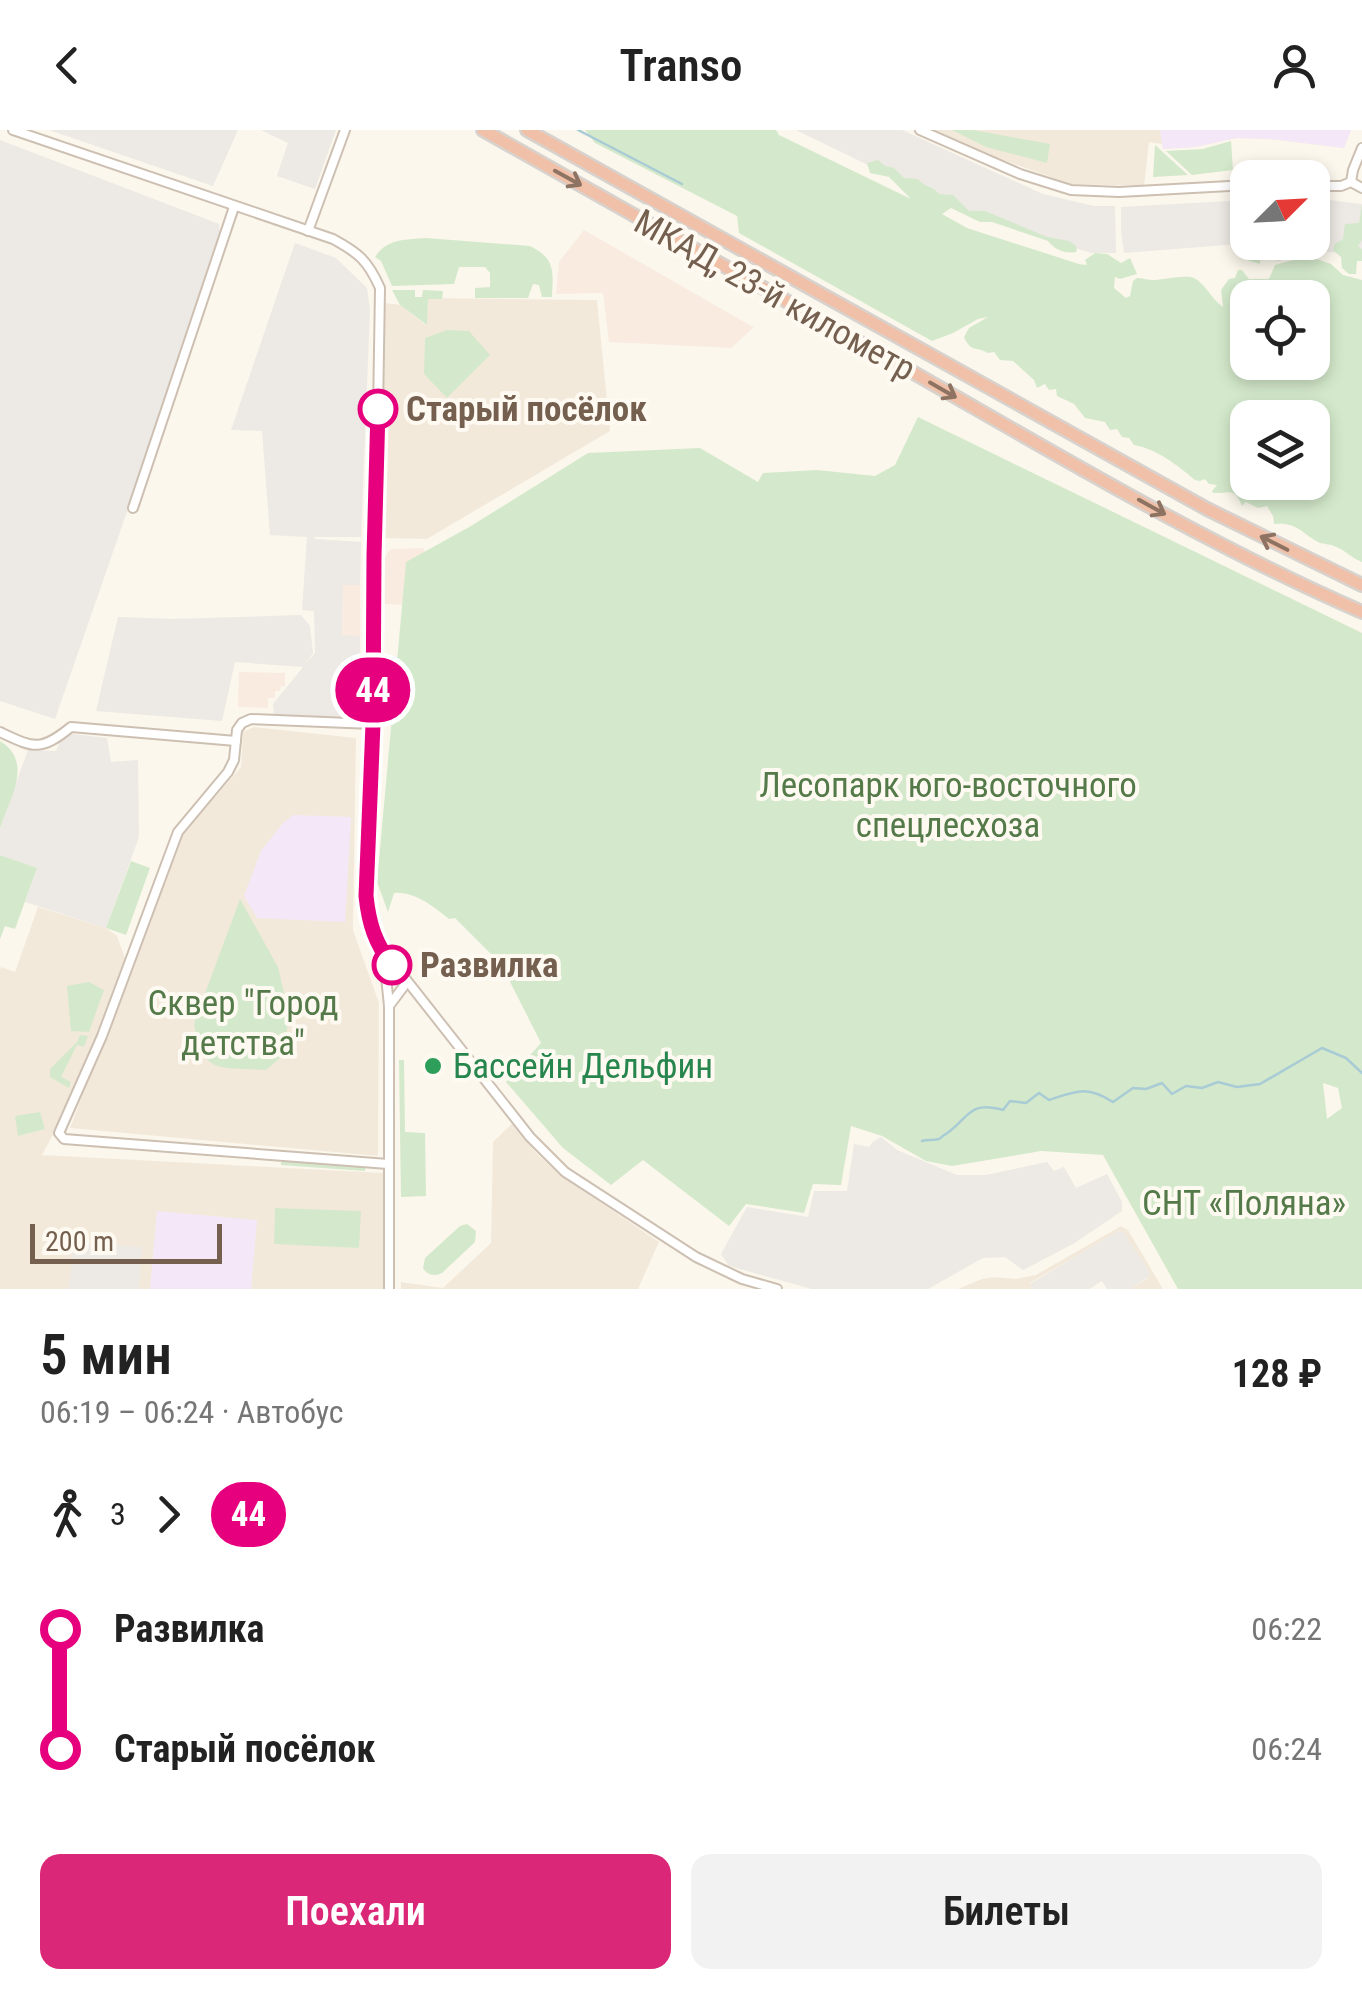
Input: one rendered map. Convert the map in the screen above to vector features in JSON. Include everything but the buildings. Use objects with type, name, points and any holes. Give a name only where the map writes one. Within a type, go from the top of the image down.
[{"type":"highway","name":"МКАД, 23-й километр","points":[[484,130],[1066,460],[1270,570],[1362,612]]},
{"type":"highway","name":"МКАД, 23-й километр","points":[[527,130],[1078,438],[1237,524],[1362,585]]},
{"type":"street","points":[[12,130],[333,239],[356,251],[370,266],[380,288],[373,724],[366,896],[368,921],[375,940],[530,1138],[564,1172],[696,1257],[742,1279],[777,1289]]},
{"type":"street","points":[[308,231],[345,130]]},
{"type":"street","points":[[920,130],[1020,174],[1071,190],[1119,192],[1230,186]]},
{"type":"street","points":[[1351,182],[1362,148]]},
{"type":"street","points":[[1330,186],[1351,182]]},
{"type":"street","points":[[1351,182],[1362,188]]},
{"type":"street","points":[[134,508],[234,207]]},
{"type":"street","points":[[373,724],[251,719],[237,730],[234,760],[228,772],[178,832],[102,1036],[59,1133],[64,1139],[388,1164]]},
{"type":"street","points":[[0,732],[30,747],[54,741],[71,728],[236,741]]},
{"type":"street","points":[[383,953],[389,1006],[390,1289]]},
{"type":"street","points":[[389,1006],[407,982]]},
{"type":"shaded area","points":[[49,130],[238,130],[213,186]]},
{"type":"shaded area","points":[[261,130],[336,130],[315,189],[277,176],[288,143]]},
{"type":"shaded area","points":[[796,130],[902,130],[1043,194],[1094,206],[1115,206],[1116,253],[1091,253],[969,214]]},
{"type":"shaded area","points":[[929,130],[1351,130],[1344,148],[1270,139],[1236,138],[1163,149],[1162,144],[1149,142],[1144,186],[1070,184]]},
{"type":"shaded area","points":[[1160,130],[1351,130],[1344,148],[1236,138],[1163,149]]},
{"type":"shaded area","points":[[0,140],[219,224],[220,233],[55,719],[0,701]]},
{"type":"shaded area","points":[[1330,200],[1362,204],[1362,259],[1330,252]]},
{"type":"shaded area","points":[[1230,201],[1230,245],[1124,253],[1121,207]]},
{"type":"shaded area","points":[[584,230],[754,327],[731,348],[609,342],[603,293],[556,294],[559,262]]},
{"type":"shaded area","points":[[295,243],[336,258],[367,288],[370,309],[361,537],[314,537],[361,542],[360,585],[343,585],[342,635],[360,636],[360,718],[274,714],[273,704],[303,667],[235,662],[222,721],[96,711],[118,617],[301,615],[310,626],[313,653],[305,664],[315,653],[314,611],[302,610],[307,537],[270,535],[262,431],[231,430]]},
{"type":"shaded area","points":[[428,298],[597,300],[610,431],[427,539],[381,538],[385,303],[400,305],[426,325]]},
{"type":"shaded area","points":[[423,548],[429,561],[407,605],[384,604],[388,552]]},
{"type":"shaded area","points":[[343,585],[360,585],[360,636],[342,636]]},
{"type":"shaded area","points":[[239,672],[285,673],[285,686],[275,691],[275,698],[268,698],[268,708],[238,707]]},
{"type":"shaded area","points":[[254,727],[356,738],[353,930],[379,1003],[378,1156],[70,1128],[182,835],[241,767],[243,732]]},
{"type":"shaded area","points":[[64,733],[107,738],[111,762],[138,760],[139,837],[106,928],[25,902],[37,868],[0,855],[0,828],[28,750],[56,751]]},
{"type":"shaded area","points":[[293,815],[351,817],[345,922],[257,918],[244,896],[261,851]]},
{"type":"shaded area","points":[[38,907],[106,928],[117,936],[125,958],[78,1087],[42,1155],[383,1173],[384,1289],[0,1289],[0,970],[1,967],[15,972]]},
{"type":"shaded area","points":[[513,1123],[535,1152],[560,1175],[659,1242],[638,1289],[401,1289],[401,1282],[443,1288],[491,1243],[493,1142]]},
{"type":"shaded area","points":[[881,1137],[897,1150],[957,1175],[986,1175],[1047,1162],[1054,1171],[1064,1167],[1076,1188],[1107,1174],[1122,1202],[1122,1211],[1073,1244],[1023,1270],[1005,1257],[983,1258],[928,1289],[812,1289],[729,1266],[721,1254],[747,1207],[808,1217],[814,1191],[847,1191],[854,1144],[869,1147]]},
{"type":"shaded area","points":[[157,1211],[257,1220],[251,1289],[150,1289]]},
{"type":"shaded area","points":[[1121,1226],[1128,1230],[1163,1289],[1130,1289],[1148,1278],[1119,1231],[1030,1283],[1033,1289],[958,1289],[982,1279],[1036,1275]]},
{"type":"shaded area","points":[[1118,1231],[1124,1233],[1150,1273],[1148,1277],[1130,1289],[1107,1289],[1102,1281],[1089,1289],[1033,1289],[1030,1284]]},
{"type":"shaded area","points":[[73,1242],[142,1247],[139,1289],[69,1289]]},
{"type":"green space","points":[[585,130],[776,130],[779,135],[911,199],[889,177],[870,173],[867,163],[878,160],[904,178],[918,179],[939,194],[953,195],[969,211],[985,211],[1047,237],[1069,241],[1077,249],[1060,251],[1048,241],[992,222],[980,222],[951,208],[942,214],[967,228],[1079,264],[1087,265],[1085,260],[1095,253],[1107,254],[1121,263],[1130,258],[1137,274],[1115,277],[1114,288],[1126,298],[1137,278],[1190,277],[1223,307],[1221,290],[1238,270],[1249,279],[1269,279],[1275,265],[1293,260],[1320,260],[1343,275],[1362,280],[1362,562],[1293,526],[1274,524],[1267,506],[1258,508],[1246,502],[1242,506],[1239,500],[1330,500],[1330,400],[1230,400],[1230,492],[1213,493],[1217,485],[1205,479],[1195,480],[1159,454],[1134,445],[1117,429],[1110,430],[1105,422],[1085,418],[1074,404],[1057,396],[1056,389],[1049,390],[1045,384],[1037,388],[1034,380],[1013,361],[1000,360],[994,352],[972,347],[964,337],[969,328],[988,317],[932,341],[739,233],[737,216],[595,143]]},
{"type":"green space","points":[[952,130],[1050,144],[1047,163],[986,147]]},
{"type":"green space","points":[[1231,141],[1230,170],[1192,175],[1166,151],[1203,149]]},
{"type":"green space","points":[[1155,145],[1188,175],[1153,177]]},
{"type":"green space","points":[[1362,205],[1362,240],[1358,246],[1362,249],[1362,261],[1357,261],[1356,274],[1349,274],[1333,250],[1343,239],[1345,224],[1359,223]]},
{"type":"green space","points":[[426,238],[530,246],[549,261],[552,297],[542,297],[539,285],[533,284],[528,298],[475,298],[475,288],[490,287],[490,273],[485,267],[459,267],[454,284],[392,286],[381,261],[375,257],[391,243]]},
{"type":"green space","points":[[392,290],[415,290],[415,297],[422,297],[423,290],[443,291],[442,299],[428,299],[427,325],[400,305]]},
{"type":"green space","points":[[447,330],[469,331],[490,355],[447,398],[424,374],[425,338]]},
{"type":"green space","name":"Лесопарк юго-восточного спецлесхоза","points":[[918,417],[1362,633],[1362,1289],[1178,1289],[1103,1155],[1041,1151],[952,1166],[926,1161],[882,1136],[851,1126],[841,1185],[813,1184],[804,1213],[746,1204],[729,1226],[643,1160],[611,1185],[563,1148],[506,1082],[541,1043],[501,964],[455,918],[449,919],[416,897],[394,893],[388,912],[377,882],[406,562],[588,453],[700,448],[758,482],[763,473],[817,470],[875,476],[895,465]],"holes":[[[1323,1083],[1338,1088],[1342,1108],[1327,1119]]]},
{"type":"green space","points":[[0,741],[16,759],[18,770],[0,828]]},
{"type":"green space","points":[[0,855],[37,868],[15,929],[5,926],[0,939]]},
{"type":"green space","points":[[131,861],[150,868],[126,935],[106,928]]},
{"type":"green space","name":"Сквер \"Город детства\"","points":[[240,899],[278,967],[289,1014],[284,1055],[266,1070],[226,1068],[208,1060],[197,1040],[194,1023]]},
{"type":"green space","points":[[89,982],[104,990],[89,1032],[71,1031],[67,986]]},
{"type":"green space","points":[[80,1035],[88,1036],[84,1047],[77,1045],[61,1077],[71,1082],[69,1088],[50,1077],[50,1069]]},
{"type":"green space","points":[[399,1060],[404,1060],[405,1132],[425,1133],[426,1196],[401,1197]]},
{"type":"green space","points":[[40,1112],[45,1129],[18,1136],[15,1116]]},
{"type":"green space","points":[[281,1157],[366,1163],[365,1171],[281,1165]]},
{"type":"green space","points":[[275,1208],[361,1211],[359,1248],[274,1244]]},
{"type":"green space","points":[[467,1224],[476,1231],[475,1242],[442,1273],[427,1272],[423,1268],[425,1258]]},
{"type":"waterway","points":[[578,130],[682,184]]},
{"type":"waterway","points":[[922,1141],[939,1139],[976,1109],[1003,1110],[1010,1101],[1026,1103],[1039,1093],[1049,1100],[1088,1092],[1113,1102],[1133,1088],[1146,1089],[1162,1083],[1172,1094],[1186,1086],[1202,1088],[1218,1082],[1237,1087],[1260,1084],[1322,1048],[1346,1058],[1362,1073]]},
{"type":"bus line","name":"44","points":[[378,409],[366,896],[368,921],[375,940],[392,965]]},
{"type":"place","name":"Старый посёлок","points":[[378,409]]},
{"type":"place","name":"Развилка","points":[[392,965]]},
{"type":"place","name":"Бассейн Дельфин","points":[[433,1066]]},
{"type":"park label","name":"СНТ «Поляна»","points":[[1244,1203]]}]
